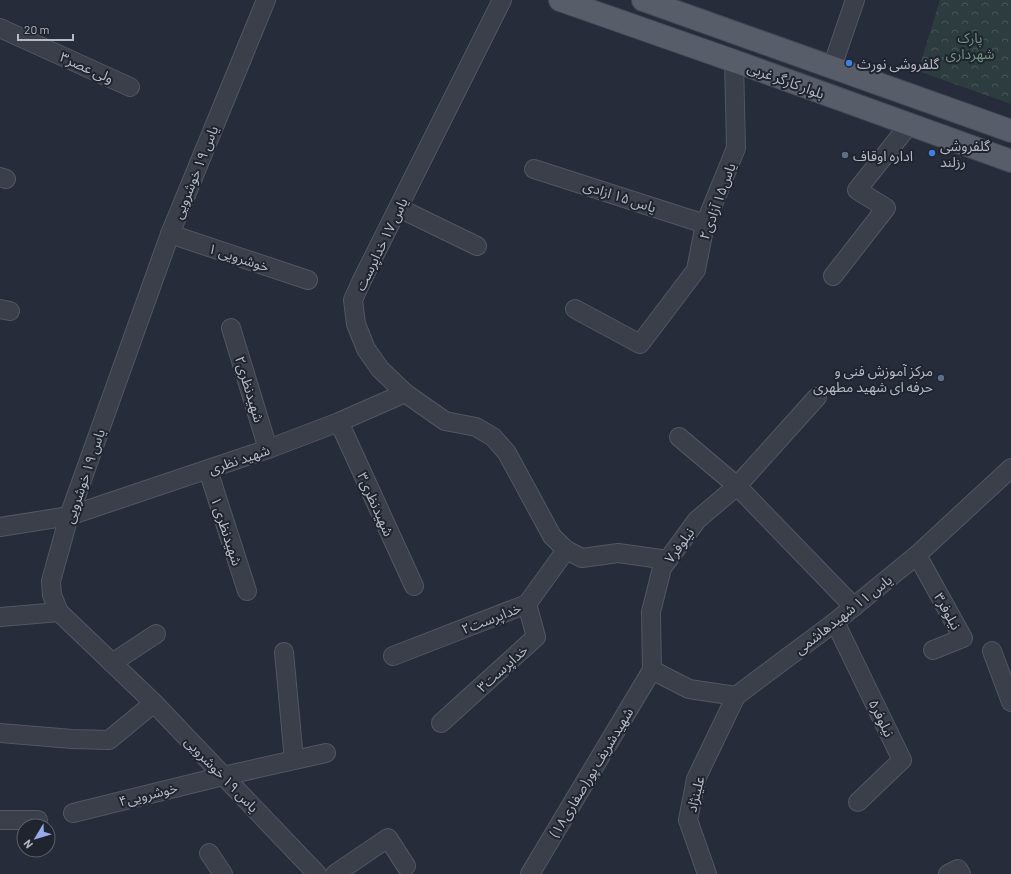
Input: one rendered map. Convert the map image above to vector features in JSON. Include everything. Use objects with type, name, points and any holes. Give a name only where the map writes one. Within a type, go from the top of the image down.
[{"type":"main road","name":"بلوار کارگر غربی","points":[[560,0],[1011,161]]},
{"type":"main road","name":"بلوار کارگر غربی","points":[[643,0],[1011,131]]},
{"type":"main road","points":[[909,125],[918,98]]},
{"type":"street","name":"یاس ۱۹ خوشرویی","points":[[266,0],[170,234],[69,516],[51,581],[52,595],[59,612],[154,703],[316,874]]},
{"type":"street","name":"یاس ۱۷ خداپرست","points":[[502,0],[353,300],[356,324],[366,349],[380,369],[405,393],[445,421],[476,428],[493,437],[507,453],[552,536],[566,550],[582,558],[618,553],[668,560]]},
{"type":"street","points":[[832,67],[855,0]]},
{"type":"street","name":"ولی عصر۳","points":[[0,28],[130,87]]},
{"type":"street","name":"یاس۱۵ آزادی۲","points":[[575,309],[640,344],[696,270],[705,224],[736,148],[734,61]]},
{"type":"street","points":[[833,276],[886,208],[857,190],[909,125]]},
{"type":"street","name":"یاس ۱۵ ازادی","points":[[534,169],[705,224]]},
{"type":"street","points":[[399,208],[477,246]]},
{"type":"street","name":"خوشرویی ۱","points":[[170,234],[308,280]]},
{"type":"street","name":"شهیدنظری۲","points":[[231,328],[268,449]]},
{"type":"street","name":"شهید نظری","points":[[0,526],[69,516],[268,449],[339,422],[405,393]]},
{"type":"street","name":"نیلوفر۷","points":[[652,670],[650,612],[662,568],[697,520],[737,486],[817,397]]},
{"type":"street","name":"شهیدنظری۳","points":[[339,422],[414,586]]},
{"type":"street","points":[[679,438],[737,486],[854,606]]},
{"type":"street","name":"یاس ۱۱ شهیدهاشمی","points":[[736,696],[835,622],[918,555],[1011,468]]},
{"type":"street","name":"شهیدنظری ۱","points":[[208,470],[247,591]]},
{"type":"street","name":"خداپرست۲","points":[[394,656],[528,604],[566,550]]},
{"type":"street","name":"نیلوفر۳","points":[[918,555],[963,638],[934,650]]},
{"type":"street","name":"خداپرست۳","points":[[441,722],[536,637],[528,604]]},
{"type":"street","points":[[1,617],[59,612]]},
{"type":"street","name":"نیلوفر۵","points":[[835,622],[902,760],[858,802]]},
{"type":"street","points":[[112,663],[156,634]]},
{"type":"street","points":[[992,651],[1011,702]]},
{"type":"street","points":[[284,652],[294,760]]},
{"type":"street","points":[[652,670],[689,689],[736,696]]},
{"type":"street","name":"شهیدشریف پور(صفاری۱۸)","points":[[530,874],[652,670]]},
{"type":"street","name":"علینژاد","points":[[708,874],[688,820],[696,779],[736,696]]},
{"type":"street","points":[[0,733],[72,740],[109,740],[154,703]]},
{"type":"street","name":"خوشرویی۴","points":[[72,813],[223,776],[326,753]]},
{"type":"street","points":[[0,820],[16,820]]},
{"type":"street","points":[[335,874],[388,838],[406,866]]},
{"type":"street","points":[[209,853],[223,874]]},
{"type":"street","points":[[948,874],[958,869],[961,874]]},
{"type":"green space","name":"پارک شهرداری","points":[[940,0],[1011,0],[1011,104],[918,71]]},
{"type":"place","name":"گلفروشی نورث","points":[[849,63]]},
{"type":"place","name":"گلفروشی رزلند","points":[[932,153]]},
{"type":"place","name":"اداره اوقاف","points":[[845,155]]},
{"type":"place","name":"مرکز آموزش فنی و حرفه ای شهید مطهری","points":[[941,378]]}]
